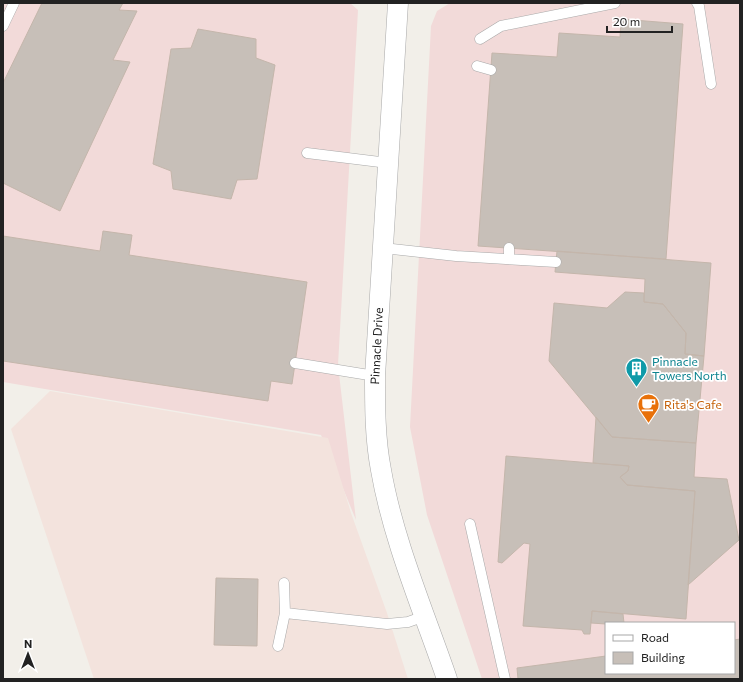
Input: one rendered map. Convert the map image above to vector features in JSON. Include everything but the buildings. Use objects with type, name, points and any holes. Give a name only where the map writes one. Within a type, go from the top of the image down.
[{"type":"street","name":"Pinnacle Drive","points":[[398,3],[375,376],[375,410],[380,470],[393,519],[447,679]]},
{"type":"lane","points":[[3,26],[14,3]]},
{"type":"lane","points":[[480,39],[501,26],[615,3]]},
{"type":"lane","points":[[697,3],[699,6],[711,84]]},
{"type":"lane","points":[[477,66],[491,70]]},
{"type":"lane","points":[[307,153],[388,163]]},
{"type":"lane","points":[[383,248],[456,256],[556,262]]},
{"type":"lane","points":[[509,248],[509,259]]},
{"type":"lane","points":[[295,363],[375,376]]},
{"type":"lane","points":[[470,524],[505,679]]},
{"type":"lane","points":[[278,646],[284,612],[284,582]]},
{"type":"lane","points":[[284,612],[387,624],[408,622],[425,616]]},
{"type":"shaded area","points":[[3,3],[350,3],[358,10],[338,365],[356,520],[321,435],[3,382]]},
{"type":"shaded area","points":[[450,3],[740,3],[740,679],[482,679],[427,515],[410,427],[431,26],[437,11]]},
{"type":"shaded area","points":[[50,391],[328,438],[351,513],[387,613],[408,679],[94,679],[11,429]]},
{"type":"place","name":"Pinnacle Towers North","points":[[637,388]]},
{"type":"place","name":"Rita's Cafe","points":[[649,424]]}]
